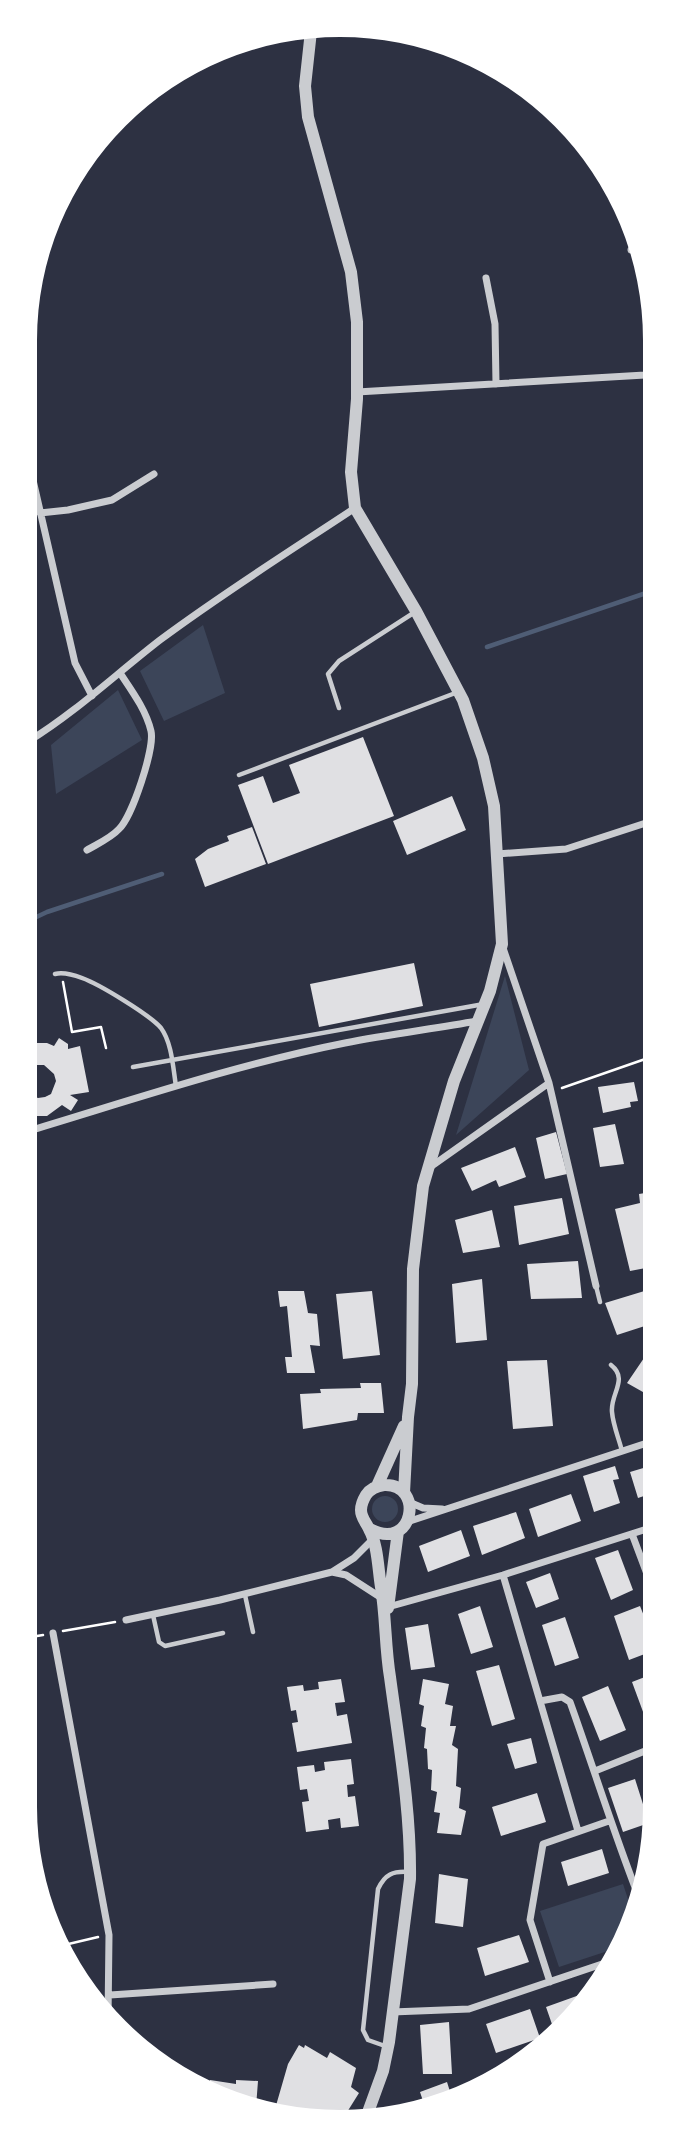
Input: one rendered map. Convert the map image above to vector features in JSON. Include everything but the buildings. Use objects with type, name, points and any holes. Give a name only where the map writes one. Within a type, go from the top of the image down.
[{"type":"street","points":[[310,38],[305,86],[308,117],[351,272],[357,322],[357,391],[351,472],[355,508],[416,611],[459,692],[480,759],[494,806],[502,944],[549,1083],[596,1286]]},
{"type":"street","points":[[486,278],[495,324],[496,384]]},
{"type":"street","points":[[357,391],[643,375]]},
{"type":"street","points":[[40,513],[68,510],[112,499],[155,474]]},
{"type":"street","points":[[37,499],[75,663],[92,696]]},
{"type":"street","points":[[37,736],[60,721],[205,608],[355,508]]},
{"type":"street","points":[[87,850],[120,829],[131,811],[148,757],[152,734],[141,705],[120,673]]},
{"type":"street","points":[[497,855],[566,849],[643,824]]},
{"type":"street","points":[[385,1608],[403,1527],[410,1512],[407,1498],[408,1417],[413,1370],[414,1269],[426,1170],[454,1082],[490,991],[502,944]]},
{"type":"street","points":[[37,1129],[177,1087],[344,1043],[477,1021]]},
{"type":"street","points":[[426,1170],[549,1083]]},
{"type":"street","points":[[377,1486],[408,1417]]},
{"type":"street","points":[[371,1534],[388,1534],[443,1509],[643,1444]]},
{"type":"street","points":[[369,2109],[383,2071],[388,2046],[410,1872],[409,1821],[387,1658],[385,1608],[371,1534],[361,1511],[362,1500],[377,1486],[387,1485],[396,1487],[422,1508],[443,1509]]},
{"type":"street","points":[[385,1608],[503,1575],[643,1530]]},
{"type":"street","points":[[126,1620],[332,1572],[354,1558],[371,1534]]},
{"type":"street","points":[[632,1534],[643,1563]]},
{"type":"street","points":[[332,1572],[346,1575],[372,1590],[385,1608]]},
{"type":"street","points":[[503,1575],[578,1831]]},
{"type":"street","points":[[54,1633],[109,1935],[109,2004]]},
{"type":"street","points":[[540,1701],[562,1697],[570,1702],[595,1770],[609,1821],[633,1883]]},
{"type":"street","points":[[595,1770],[643,1752]]},
{"type":"street","points":[[550,1982],[530,1920],[542,1844],[609,1821]]},
{"type":"street","points":[[392,2012],[469,2009],[599,1965]]},
{"type":"street","points":[[110,1995],[273,1984]]},
{"type":"lane","points":[[338,708],[328,674],[339,661],[416,611]]},
{"type":"lane","points":[[239,775],[459,692]]},
{"type":"lane","points":[[385,720],[387,727]]},
{"type":"lane","points":[[58,973],[83,978],[148,1016],[162,1029],[177,1087]]},
{"type":"lane","points":[[133,1067],[484,1004]]},
{"type":"lane","points":[[596,1286],[600,1302]]},
{"type":"lane","points":[[611,1366],[620,1378],[612,1401],[612,1412],[622,1451]]},
{"type":"lane","points":[[245,1594],[253,1632]]},
{"type":"lane","points":[[153,1614],[159,1642],[164,1646],[223,1633]]},
{"type":"lane","points":[[388,2046],[368,2040],[363,2031],[378,1889],[383,1877],[392,1873],[410,1872]]},
{"type":"path","points":[[58,973],[72,1032],[101,1027],[106,1048]]},
{"type":"path","points":[[551,1092],[643,1060]]},
{"type":"path","points":[[37,1636],[126,1620]]},
{"type":"path","points":[[69,1944],[109,1935]]},
{"type":"shaded area","points":[[203,625],[225,693],[164,721],[140,671]]},
{"type":"shaded area","points":[[118,690],[142,740],[56,794],[51,745]]},
{"type":"shaded area","points":[[505,976],[529,1070],[456,1135]]},
{"type":"shaded area","points":[[385,1496],[394,1500],[398,1509],[394,1518],[385,1522],[376,1518],[372,1509],[376,1500]]},
{"type":"shaded area","points":[[623,1884],[628,1900],[607,1951],[559,1967],[540,1911]]},
{"type":"waterway","points":[[487,647],[643,594]]},
{"type":"waterway","points":[[37,917],[162,874]]}]
